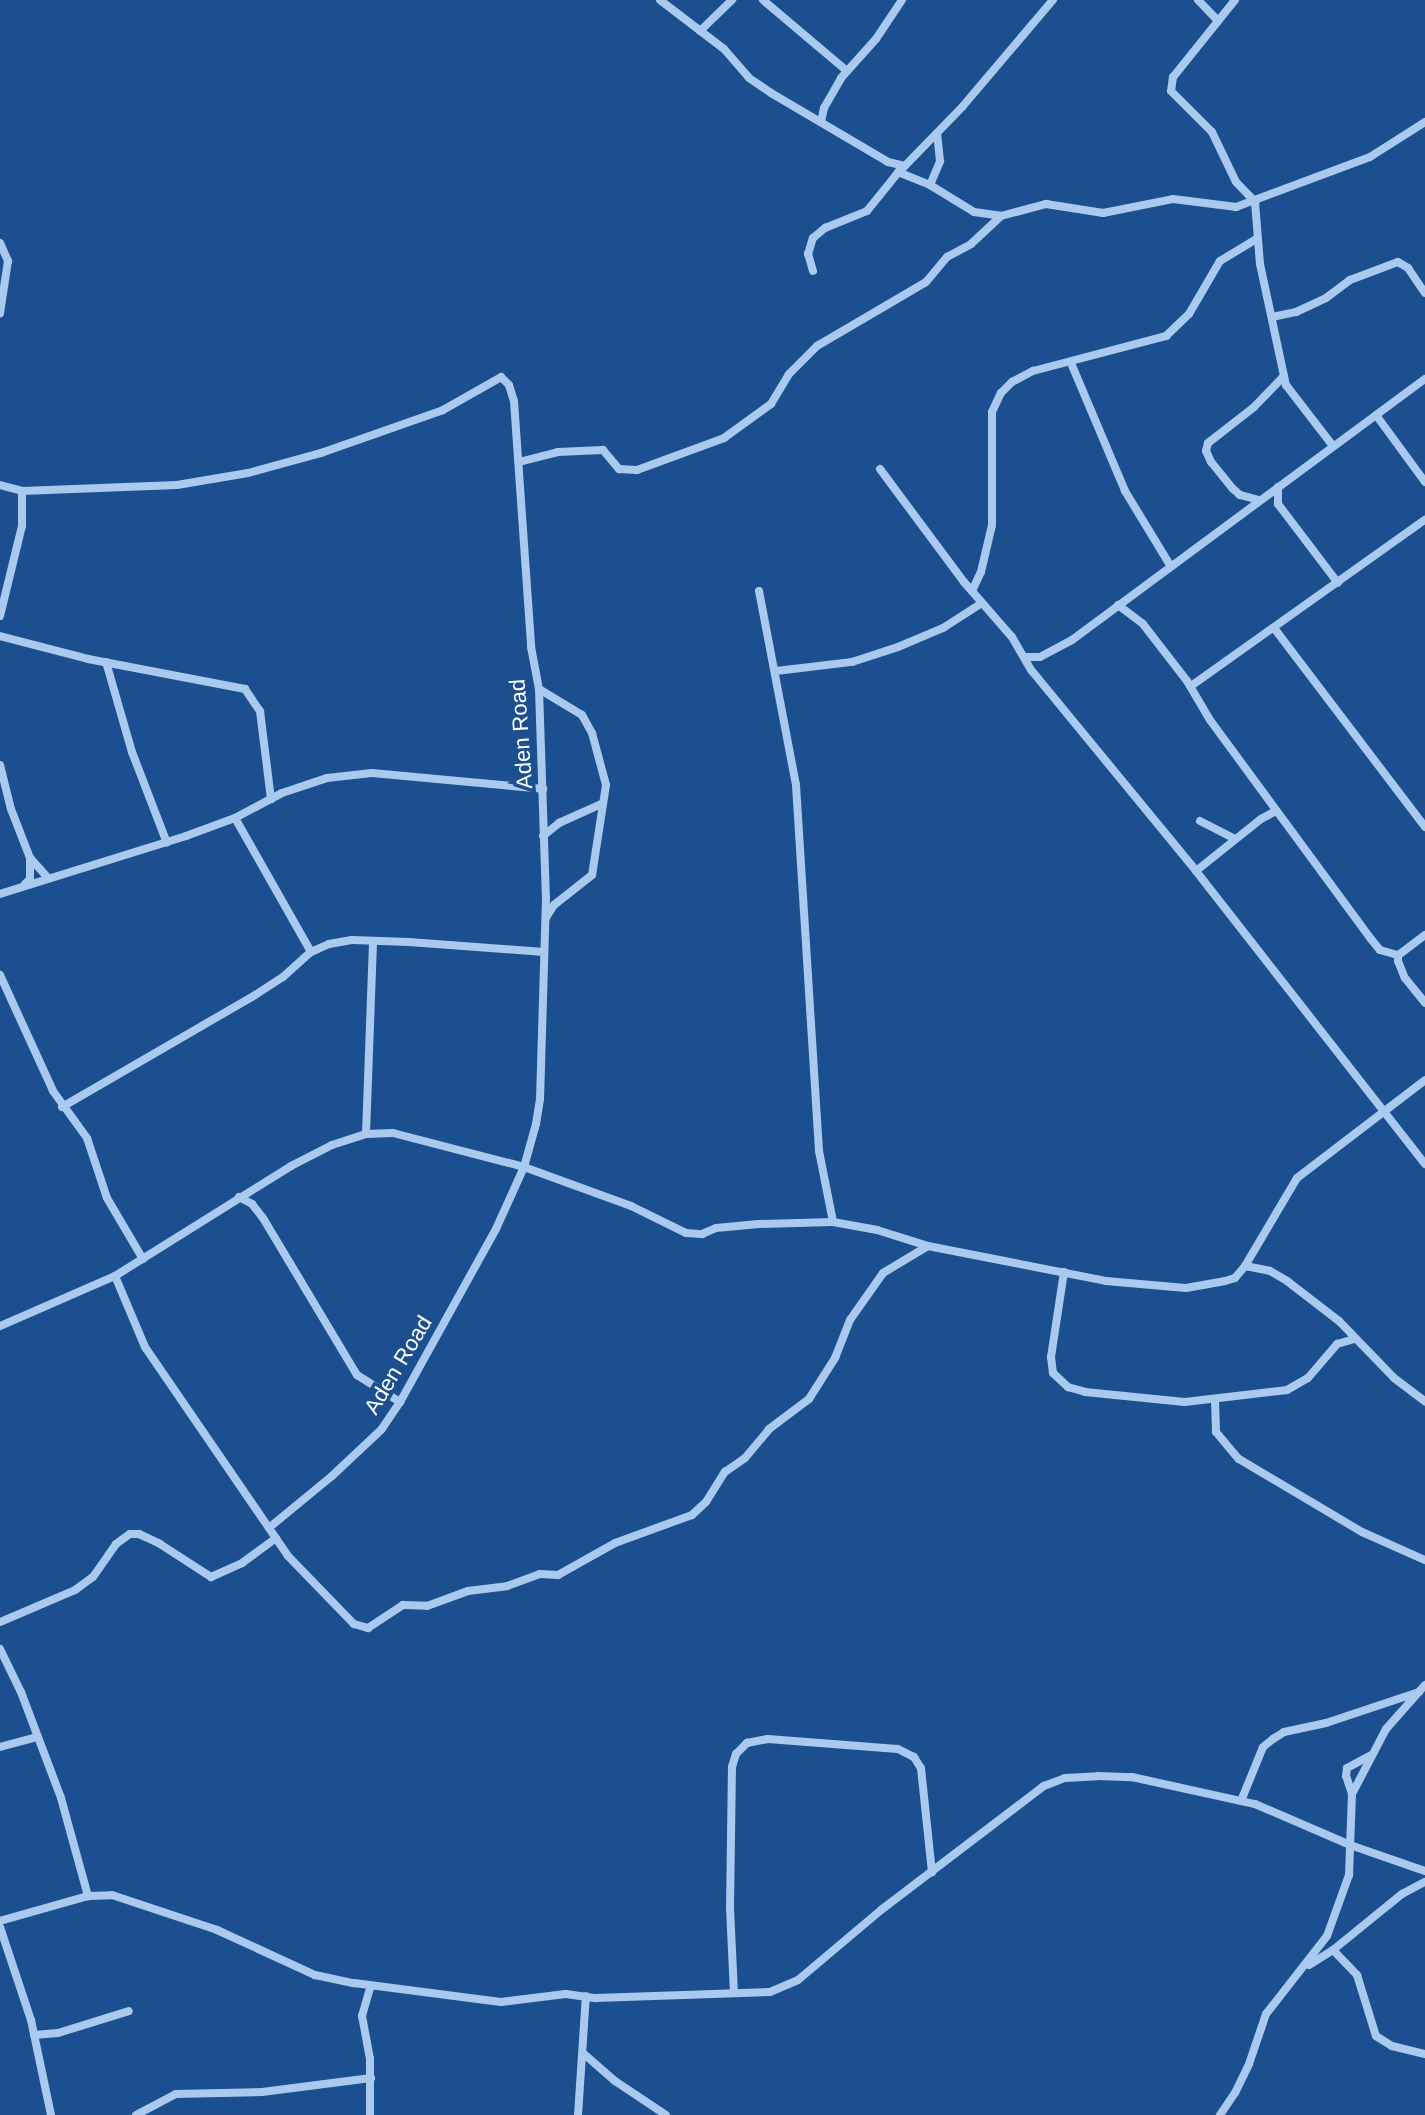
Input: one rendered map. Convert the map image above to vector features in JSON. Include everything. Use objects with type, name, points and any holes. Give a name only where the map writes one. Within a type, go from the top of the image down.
[{"type":"street","points":[[660,0],[724,49],[749,78],[974,212],[1001,216],[1046,204],[1103,213],[1173,199],[1236,207],[1370,157],[1425,122]]},
{"type":"street","points":[[700,31],[732,0]]},
{"type":"street","points":[[763,0],[847,71]]},
{"type":"street","points":[[821,122],[830,95],[902,0]]},
{"type":"street","points":[[1198,0],[1218,21]]},
{"type":"street","points":[[1235,0],[1173,77],[1171,91],[1212,132],[1236,182],[1255,202],[1258,238],[1286,385],[1333,446]]},
{"type":"street","points":[[813,271],[808,254],[813,238],[825,228],[867,211],[1047,2]]},
{"type":"street","points":[[930,185],[942,152],[937,133]]},
{"type":"street","points":[[519,462],[558,452],[603,450],[619,469],[637,470],[724,438],[771,404],[789,374],[817,346],[926,282],[947,257],[971,244],[1001,216]]},
{"type":"street","points":[[972,591],[981,572],[992,525],[992,412],[1001,393],[1012,382],[1033,371],[1166,336],[1189,314],[1220,261],[1258,238]]},
{"type":"street","points":[[0,243],[8,261],[0,313]]},
{"type":"street","points":[[1272,317],[1296,312],[1326,298],[1350,280],[1398,262],[1408,268],[1425,293]]},
{"type":"street","points":[[1071,363],[1125,491],[1170,565]]},
{"type":"street","points":[[1259,500],[1240,495],[1233,489],[1206,451],[1208,443],[1254,407],[1284,376]]},
{"type":"street","name":"Aden Road","points":[[0,485],[22,491],[177,485],[248,473],[321,453],[443,410],[501,377],[509,385],[514,401],[531,647],[539,689],[543,789],[546,919],[540,1099],[524,1167],[484,1253],[400,1402],[382,1429],[270,1527]]},
{"type":"street","points":[[1024,657],[1040,657],[1053,651],[1425,379]]},
{"type":"street","points":[[1376,415],[1425,482]]},
{"type":"street","points":[[880,469],[972,591],[1012,637],[1024,657],[1425,1164]]},
{"type":"street","points":[[1278,487],[1278,504],[1338,583]]},
{"type":"street","points":[[0,616],[22,526],[22,491]]},
{"type":"street","points":[[1191,686],[1425,520]]},
{"type":"street","points":[[759,591],[796,785],[819,1151],[833,1222]]},
{"type":"street","points":[[776,671],[869,657],[943,628],[982,603]]},
{"type":"street","points":[[1118,605],[1143,624],[1191,686],[1210,720],[1371,939],[1380,950],[1398,955]]},
{"type":"street","points":[[1274,628],[1425,827]]},
{"type":"street","points":[[0,637],[106,662],[223,683],[251,693],[260,711],[271,799]]},
{"type":"street","points":[[106,662],[132,752],[167,843]]},
{"type":"street","points":[[539,689],[582,715],[592,733],[605,777],[606,793],[595,839],[597,859],[592,875],[554,905],[546,919]]},
{"type":"street","points":[[0,765],[11,809],[30,858],[48,878]]},
{"type":"street","points":[[0,894],[167,843],[235,818],[271,799],[327,778],[372,773],[543,789]]},
{"type":"street","points":[[543,836],[559,823],[601,804]]},
{"type":"street","points":[[1412,809],[1425,805]]},
{"type":"street","points":[[1196,871],[1276,811]]},
{"type":"street","points":[[235,818],[311,952]]},
{"type":"street","points":[[1200,821],[1235,839]]},
{"type":"street","points":[[25,884],[30,879],[30,858]]},
{"type":"street","points":[[1398,955],[1425,935]]},
{"type":"street","points":[[366,1134],[373,942]]},
{"type":"street","points":[[62,1107],[255,995],[283,977],[311,952],[329,944],[373,942],[544,952]]},
{"type":"street","points":[[1398,955],[1399,966],[1425,1003]]},
{"type":"street","points":[[0,975],[62,1107],[87,1138],[107,1198],[143,1259]]},
{"type":"street","points":[[0,1326],[115,1276],[239,1197],[318,1152],[366,1134],[393,1133],[524,1167],[631,1206],[686,1233],[702,1234],[716,1228],[759,1224],[833,1222],[877,1230],[928,1246],[1064,1272],[1143,1286],[1186,1288],[1235,1278],[1297,1178],[1425,1080]]},
{"type":"street","points":[[239,1197],[252,1204],[263,1218],[357,1375],[400,1402]]},
{"type":"street","points":[[115,1276],[145,1347],[276,1538],[324,1597],[354,1624],[368,1628],[403,1605],[427,1606],[468,1591],[507,1586],[540,1574],[558,1575],[579,1566],[615,1543],[701,1509],[725,1472],[745,1458],[769,1429],[809,1399],[824,1380],[850,1320],[883,1273],[928,1246]]},
{"type":"street","points":[[1245,1266],[1270,1271],[1287,1281],[1339,1321],[1407,1390],[1425,1401]]},
{"type":"street","points":[[1064,1272],[1051,1357],[1053,1373],[1062,1384],[1085,1392],[1151,1401],[1215,1401],[1297,1386],[1337,1344],[1355,1339]]},
{"type":"street","points":[[1215,1401],[1216,1432],[1239,1459],[1362,1532],[1425,1560]]},
{"type":"street","points":[[0,1622],[75,1590],[103,1567],[116,1544],[130,1534],[160,1544],[211,1577],[242,1563],[276,1538]]},
{"type":"street","points":[[0,1649],[61,1798],[88,1896]]},
{"type":"street","points":[[1352,1794],[1398,1711],[1422,1688]]},
{"type":"street","points":[[1241,1801],[1263,1747],[1284,1732],[1326,1723],[1422,1688]]},
{"type":"street","points":[[0,1747],[38,1737]]},
{"type":"street","points":[[734,1993],[730,1908],[732,1767],[736,1754],[747,1743],[768,1739],[898,1749],[914,1757],[921,1768],[932,1872]]},
{"type":"street","points":[[1220,2115],[1244,2074],[1266,2014],[1278,1996],[1307,1966],[1327,1936],[1349,1875],[1352,1794],[1346,1776],[1347,1768],[1372,1754]]},
{"type":"street","points":[[51,2115],[34,2035],[0,1924],[88,1896],[112,1895],[141,1903],[217,1930],[315,1975],[501,2002],[566,1994],[770,1992],[798,1980],[1044,1786],[1065,1778],[1132,1777],[1255,1804],[1350,1845],[1425,1871]]},
{"type":"street","points":[[1409,1866],[1413,1887]]},
{"type":"street","points":[[1307,1966],[1333,1950],[1413,1887],[1425,1882]]},
{"type":"street","points":[[1333,1950],[1357,1975],[1376,2036],[1392,2046],[1425,2054]]},
{"type":"street","points":[[370,2115],[371,2078],[362,2016],[371,1985]]},
{"type":"street","points":[[578,2115],[586,1996]]},
{"type":"street","points":[[34,2035],[58,2033],[129,2011]]},
{"type":"street","points":[[584,2054],[615,2081],[666,2115]]},
{"type":"street","points":[[136,2115],[176,2094],[262,2092],[371,2078]]}]
